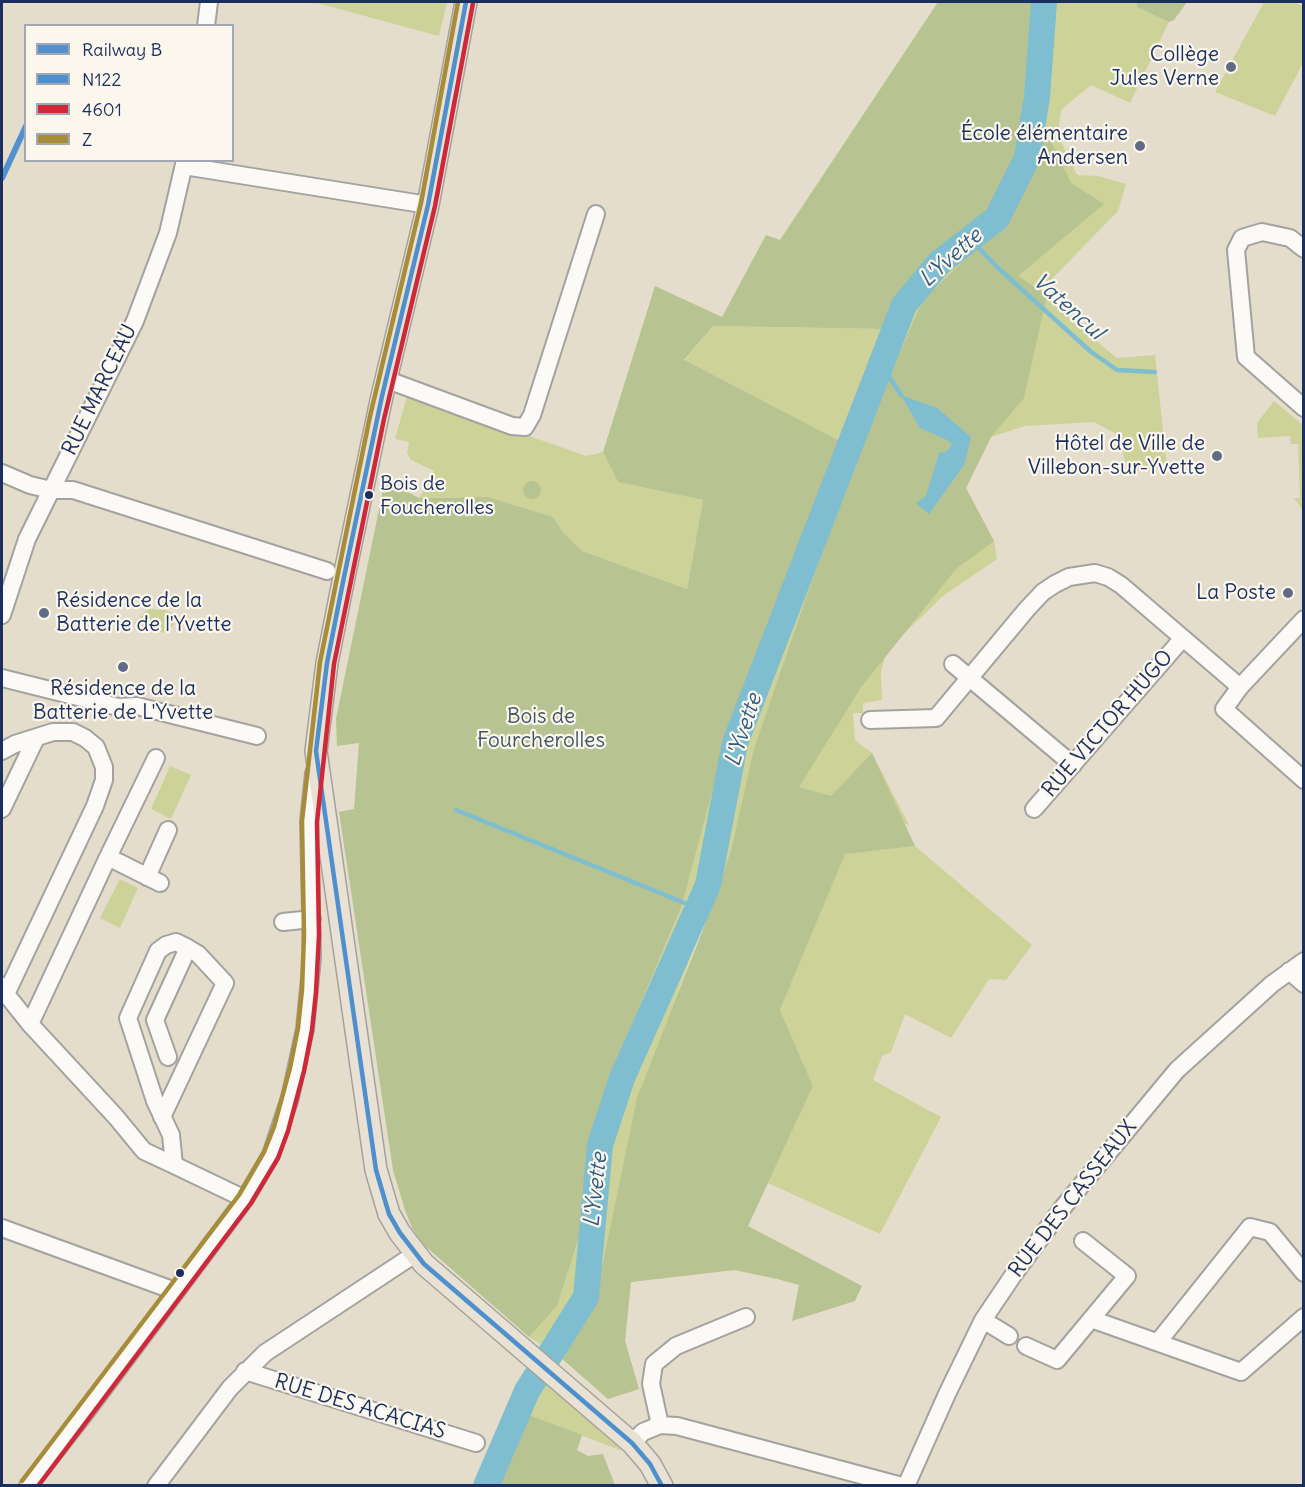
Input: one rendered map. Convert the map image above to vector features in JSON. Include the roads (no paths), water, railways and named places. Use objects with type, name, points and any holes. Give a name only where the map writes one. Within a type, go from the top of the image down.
[{"type":"main road","points":[[466,2],[428,205],[386,380],[327,663],[316,751],[376,1170],[389,1214],[415,1254],[436,1276],[632,1443],[650,1464],[662,1485]]},
{"type":"street","points":[[206,24],[209,2]]},
{"type":"street","points":[[185,163],[428,205]]},
{"type":"street","name":"RUE MARCEAU","points":[[2,615],[27,539],[135,321],[168,232],[185,163]]},
{"type":"street","points":[[386,380],[512,426],[525,426],[532,415],[596,214]]},
{"type":"street","points":[[1304,249],[1290,238],[1262,232],[1242,238],[1236,250],[1246,357],[1304,408]]},
{"type":"street","points":[[2,473],[30,485],[51,490],[73,490],[327,571]]},
{"type":"street","points":[[870,720],[936,718],[1035,600],[1049,587],[1069,577],[1095,573],[1108,577],[1240,687]]},
{"type":"street","points":[[1304,619],[1240,687],[1224,709],[1304,780]]},
{"type":"street","name":"RUE VICTOR HUGO","points":[[1034,809],[1183,638]]},
{"type":"street","points":[[953,663],[1073,765]]},
{"type":"street","points":[[2,678],[118,707],[137,706],[257,736]]},
{"type":"street","points":[[2,751],[53,732],[73,732],[96,747],[104,768],[104,780],[94,806],[4,988],[30,1024],[116,1117],[144,1151],[245,1199]]},
{"type":"street","points":[[2,809],[36,738]]},
{"type":"street","points":[[28,1485],[85,1413],[245,1199],[271,1155],[281,1129],[297,1070],[305,1029],[312,919],[309,822],[316,751]]},
{"type":"street","points":[[30,1024],[156,758]]},
{"type":"street","points":[[108,857],[153,880],[168,830]]},
{"type":"street","points":[[283,922],[312,919]]},
{"type":"street","points":[[162,1117],[225,983],[198,954],[176,942],[158,951],[128,1018],[155,1101],[162,1117],[171,1135],[174,1165]]},
{"type":"street","points":[[168,1057],[155,1020],[188,948]]},
{"type":"street","name":"RUE DES CASSEAUX","points":[[904,1485],[983,1320],[1064,1206],[1177,1070],[1228,1022],[1304,961]]},
{"type":"street","points":[[1289,971],[1304,984]]},
{"type":"street","points":[[1158,1342],[1250,1227],[1270,1232],[1304,1273]]},
{"type":"street","points":[[2,1228],[175,1290]]},
{"type":"street","points":[[1026,1346],[1057,1360],[1127,1276],[1083,1241]]},
{"type":"street","points":[[156,1485],[244,1371],[265,1353],[415,1254]]},
{"type":"street","points":[[660,1425],[651,1384],[654,1364],[676,1346],[746,1317]]},
{"type":"street","points":[[1091,1319],[1241,1372],[1304,1317]]},
{"type":"street","points":[[983,1320],[1009,1336]]},
{"type":"street","name":"RUE DES ACACIAS","points":[[244,1371],[476,1443]]},
{"type":"street","points":[[632,1443],[643,1432],[660,1425],[677,1426],[904,1485]]},
{"type":"water","points":[[901,395],[937,408],[971,437],[964,465],[929,514],[916,503],[926,496],[939,453],[946,452],[952,445],[947,440],[920,428]]},
{"type":"waterway","name":"L'Yvette","points":[[486,1486],[527,1391],[586,1297],[600,1145],[622,1078],[708,885],[735,743],[904,305],[939,263],[997,218],[1027,158],[1037,97],[1044,2]]},
{"type":"waterway","name":"Vatencul","points":[[970,239],[997,267],[1090,351],[1117,370],[1155,372]]},
{"type":"waterway","points":[[881,364],[901,395]]},
{"type":"waterway","points":[[456,810],[697,908]]},
{"type":"rail line","name":"B","points":[[2,178],[24,130]]},
{"type":"place","name":"Collège Jules Verne","points":[[1231,67]]},
{"type":"place","name":"École élémentaire Andersen","points":[[1140,146]]},
{"type":"place","name":"Hôtel de Ville de Villebon-sur-Yvette","points":[[1217,456]]},
{"type":"place","name":"Bois de Foucherolles","points":[[369,495]]},
{"type":"place","name":"La Poste","points":[[1288,593]]},
{"type":"place","name":"Résidence de la Batterie de l'Yvette","points":[[44,613]]},
{"type":"place","name":"Résidence de la Batterie de L'Yvette","points":[[123,667]]},
{"type":"park label","name":"Bois de Fourcherolles","points":[[541,729]]}]
